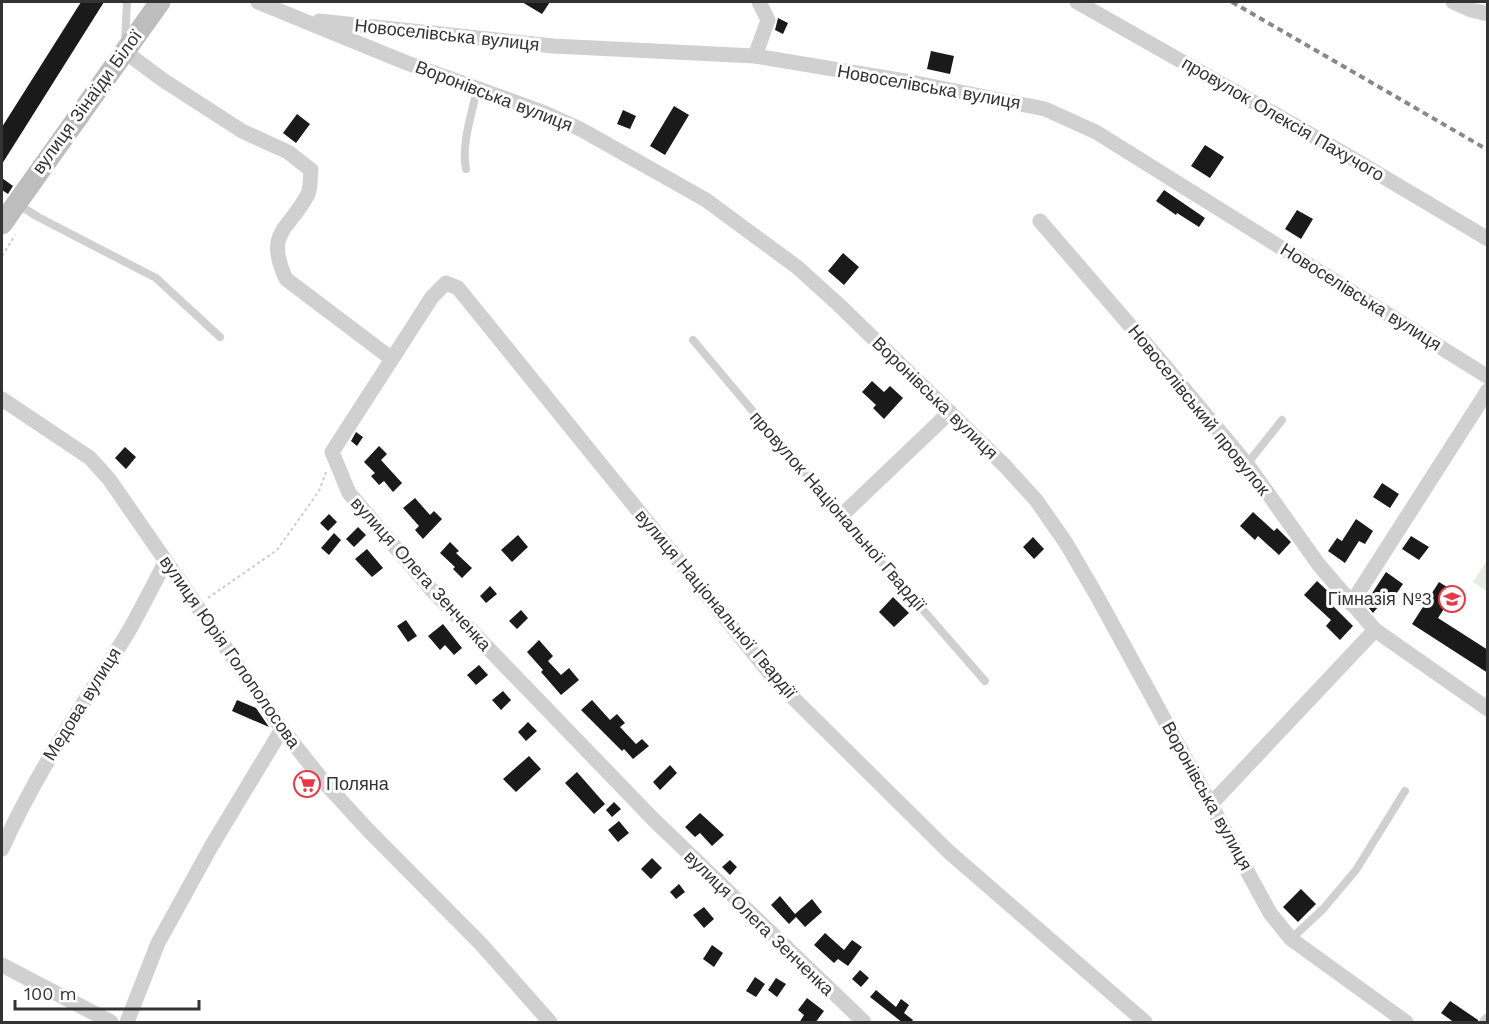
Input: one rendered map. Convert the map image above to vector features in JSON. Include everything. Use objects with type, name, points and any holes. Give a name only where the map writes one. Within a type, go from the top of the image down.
[{"type":"street","name":"вулиця Зінаїди Білої","points":[[6,214],[160,2]]},
{"type":"street","name":"Воронівська вулиця","points":[[258,2],[477,89],[545,112],[582,130],[706,200],[797,267],[950,412],[1036,500],[1066,543],[1097,596],[1270,913],[1292,939],[1406,1023]]},
{"type":"street","points":[[755,56],[768,20],[759,2]]},
{"type":"street","name":"провулок Олексія Пахучого","points":[[1077,2],[1488,238]]},
{"type":"street","points":[[1453,2],[1488,14]]},
{"type":"street","name":"Новоселівська вулиця","points":[[298,19],[554,46],[755,56],[911,82],[1045,109],[1096,132],[1488,376]]},
{"type":"street","points":[[124,51],[163,80],[242,131],[288,152],[310,170],[309,192],[278,238],[278,260],[286,279],[392,359],[332,452]]},
{"type":"street","name":"Новоселівський провулок","points":[[1040,221],[1247,464],[1319,565],[1351,604],[1375,630],[1488,709]]},
{"type":"street","name":"вулиця Національної Гвардії","points":[[392,359],[432,297],[446,283],[459,288],[776,681],[949,852],[1146,1023]]},
{"type":"street","points":[[1351,604],[1488,390]]},
{"type":"street","name":"вулиця Юрія Голополосова","points":[[2,399],[90,458],[109,479],[282,729],[324,782],[481,944],[550,1023]]},
{"type":"street","points":[[841,516],[950,412]]},
{"type":"street","name":"вулиця Олега Зенченка","points":[[332,452],[349,493],[430,588],[653,819],[864,1023]]},
{"type":"street","name":"Медова вулиця","points":[[2,849],[20,807],[57,743],[128,631],[166,561]]},
{"type":"street","points":[[1211,804],[1375,630]]},
{"type":"street","points":[[127,1023],[158,943],[212,844],[282,729]]},
{"type":"street","points":[[2,965],[111,1023]]},
{"type":"lane","points":[[124,51],[127,2]]},
{"type":"lane","points":[[466,169],[464,161],[477,89]]},
{"type":"lane","name":"вулиця Зінаїди Білої","points":[[6,214],[38,217],[156,278],[220,337]]},
{"type":"lane","name":"провулок Національної Гвардії","points":[[693,340],[841,516],[985,681]]},
{"type":"lane","points":[[1247,464],[1282,420]]},
{"type":"lane","points":[[1292,939],[1323,909],[1356,870],[1405,791]]},
{"type":"path","points":[[196,607],[277,550],[319,491],[332,452]]},
{"type":"shaded area","points":[[1487,560],[1487,591],[1473,582]]},
{"type":"building","points":[[81,2],[104,2],[2,164],[2,127]]},
{"type":"building","points":[[522,2],[550,2],[542,14]]},
{"type":"building","points":[[778,18],[788,23],[783,34],[775,30]]},
{"type":"building","points":[[931,51],[954,56],[950,74],[927,69]]},
{"type":"building","points":[[674,106],[689,115],[665,155],[650,146]]},
{"type":"building","points":[[623,110],[636,116],[630,129],[617,124]]},
{"type":"building","points":[[297,114],[310,124],[296,143],[283,133]]},
{"type":"building","points":[[1205,145],[1224,157],[1210,178],[1191,166]]},
{"type":"building","points":[[2,178],[13,186],[8,194],[2,190]]},
{"type":"building","points":[[1164,190],[1205,218],[1199,227],[1156,201]]},
{"type":"building","points":[[1297,210],[1313,219],[1301,239],[1285,229]]},
{"type":"building","points":[[843,253],[859,267],[844,285],[828,271]]},
{"type":"building","points":[[872,381],[884,392],[890,386],[903,398],[884,419],[873,408],[876,405],[862,392]]},
{"type":"building","points":[[356,432],[363,437],[357,446],[351,441]]},
{"type":"building","points":[[379,446],[387,454],[381,460],[402,483],[393,492],[384,481],[379,485],[371,476],[375,473],[364,462]]},
{"type":"building","points":[[125,447],[136,457],[126,469],[115,458]]},
{"type":"building","points":[[1382,483],[1399,494],[1390,508],[1373,497]]},
{"type":"building","points":[[415,498],[430,515],[434,511],[442,519],[423,539],[415,530],[419,526],[403,508]]},
{"type":"building","points":[[1253,512],[1274,531],[1277,528],[1291,542],[1279,555],[1258,536],[1255,540],[1240,526]]},
{"type":"building","points":[[329,514],[337,522],[328,531],[320,523]]},
{"type":"building","points":[[1356,519],[1373,531],[1365,544],[1359,541],[1345,563],[1328,551],[1337,538],[1342,541]]},
{"type":"building","points":[[358,527],[366,535],[354,547],[346,539]]},
{"type":"building","points":[[334,533],[341,540],[329,555],[321,548]]},
{"type":"building","points":[[518,535],[528,547],[512,562],[501,550]]},
{"type":"building","points":[[1411,536],[1429,547],[1419,560],[1402,549]]},
{"type":"building","points":[[1033,537],[1044,549],[1034,559],[1023,547]]},
{"type":"building","points":[[450,542],[459,551],[456,553],[472,568],[462,578],[453,569],[455,567],[440,553]]},
{"type":"building","points":[[367,549],[383,568],[372,577],[355,559]]},
{"type":"building","points":[[1386,572],[1403,584],[1394,597],[1389,594],[1373,613],[1364,602]]},
{"type":"building","points":[[1317,581],[1332,595],[1327,600],[1353,626],[1340,640],[1326,626],[1331,620],[1304,595]]},
{"type":"building","points":[[1439,582],[1455,592],[1438,618],[1488,650],[1488,673],[1412,624]]},
{"type":"building","points":[[490,586],[497,594],[486,603],[480,596]]},
{"type":"building","points":[[893,597],[909,613],[894,627],[879,612]]},
{"type":"building","points":[[521,610],[528,618],[517,629],[509,621]]},
{"type":"building","points":[[406,620],[417,636],[408,642],[397,626]]},
{"type":"building","points":[[443,624],[462,648],[454,655],[445,645],[440,650],[428,636]]},
{"type":"building","points":[[539,640],[553,656],[548,661],[561,675],[569,668],[579,680],[561,695],[527,652]]},
{"type":"building","points":[[479,665],[488,675],[476,685],[467,675]]},
{"type":"building","points":[[503,691],[511,700],[501,710],[492,700]]},
{"type":"building","points":[[237,700],[256,708],[269,727],[232,711]]},
{"type":"building","points":[[592,700],[610,720],[617,714],[625,723],[620,727],[636,744],[642,739],[649,746],[633,759],[624,749],[622,751],[581,710]]},
{"type":"building","points":[[528,722],[537,731],[526,741],[518,732]]},
{"type":"building","points":[[529,756],[541,769],[516,792],[503,779]]},
{"type":"building","points":[[670,765],[677,773],[660,790],[653,782]]},
{"type":"building","points":[[577,772],[605,804],[594,814],[565,783]]},
{"type":"building","name":"Поляна","points":[[306,775],[315,786],[307,793],[298,781]]},
{"type":"building","points":[[614,802],[621,809],[612,817],[606,810]]},
{"type":"building","points":[[700,813],[724,835],[712,846],[700,833],[695,837],[685,827]]},
{"type":"building","points":[[619,821],[629,833],[618,842],[608,830]]},
{"type":"building","points":[[652,858],[662,868],[651,879],[641,869]]},
{"type":"building","points":[[730,860],[737,867],[730,875],[722,867]]},
{"type":"building","points":[[679,884],[685,892],[676,899],[670,892]]},
{"type":"building","points":[[1301,889],[1316,904],[1298,922],[1283,907]]},
{"type":"building","points":[[780,896],[795,914],[812,899],[822,912],[805,927],[796,917],[789,924],[771,905]]},
{"type":"building","points":[[704,907],[714,919],[704,928],[693,915]]},
{"type":"building","points":[[825,933],[844,950],[852,940],[862,947],[848,966],[838,959],[834,963],[814,945]]},
{"type":"building","points":[[712,945],[723,953],[714,967],[703,959]]},
{"type":"building","points":[[860,970],[869,978],[861,987],[852,979]]},
{"type":"building","points":[[755,977],[765,984],[756,997],[746,991]]},
{"type":"building","points":[[776,978],[786,984],[777,997],[768,990]]},
{"type":"building","points":[[876,990],[896,1007],[901,999],[909,1005],[904,1013],[913,1020],[911,1023],[903,1023],[870,997]]},
{"type":"building","points":[[807,998],[824,1011],[815,1023],[799,1023],[804,1015],[798,1010]]},
{"type":"building","points":[[1450,1001],[1478,1020],[1478,1023],[1455,1023],[1441,1013]]},
{"type":"railway","points":[[1232,2],[1488,150]]},
{"type":"place","name":"Гімназія №3","points":[[1452,599]]},
{"type":"place","name":"Поляна","points":[[307,784]]}]
